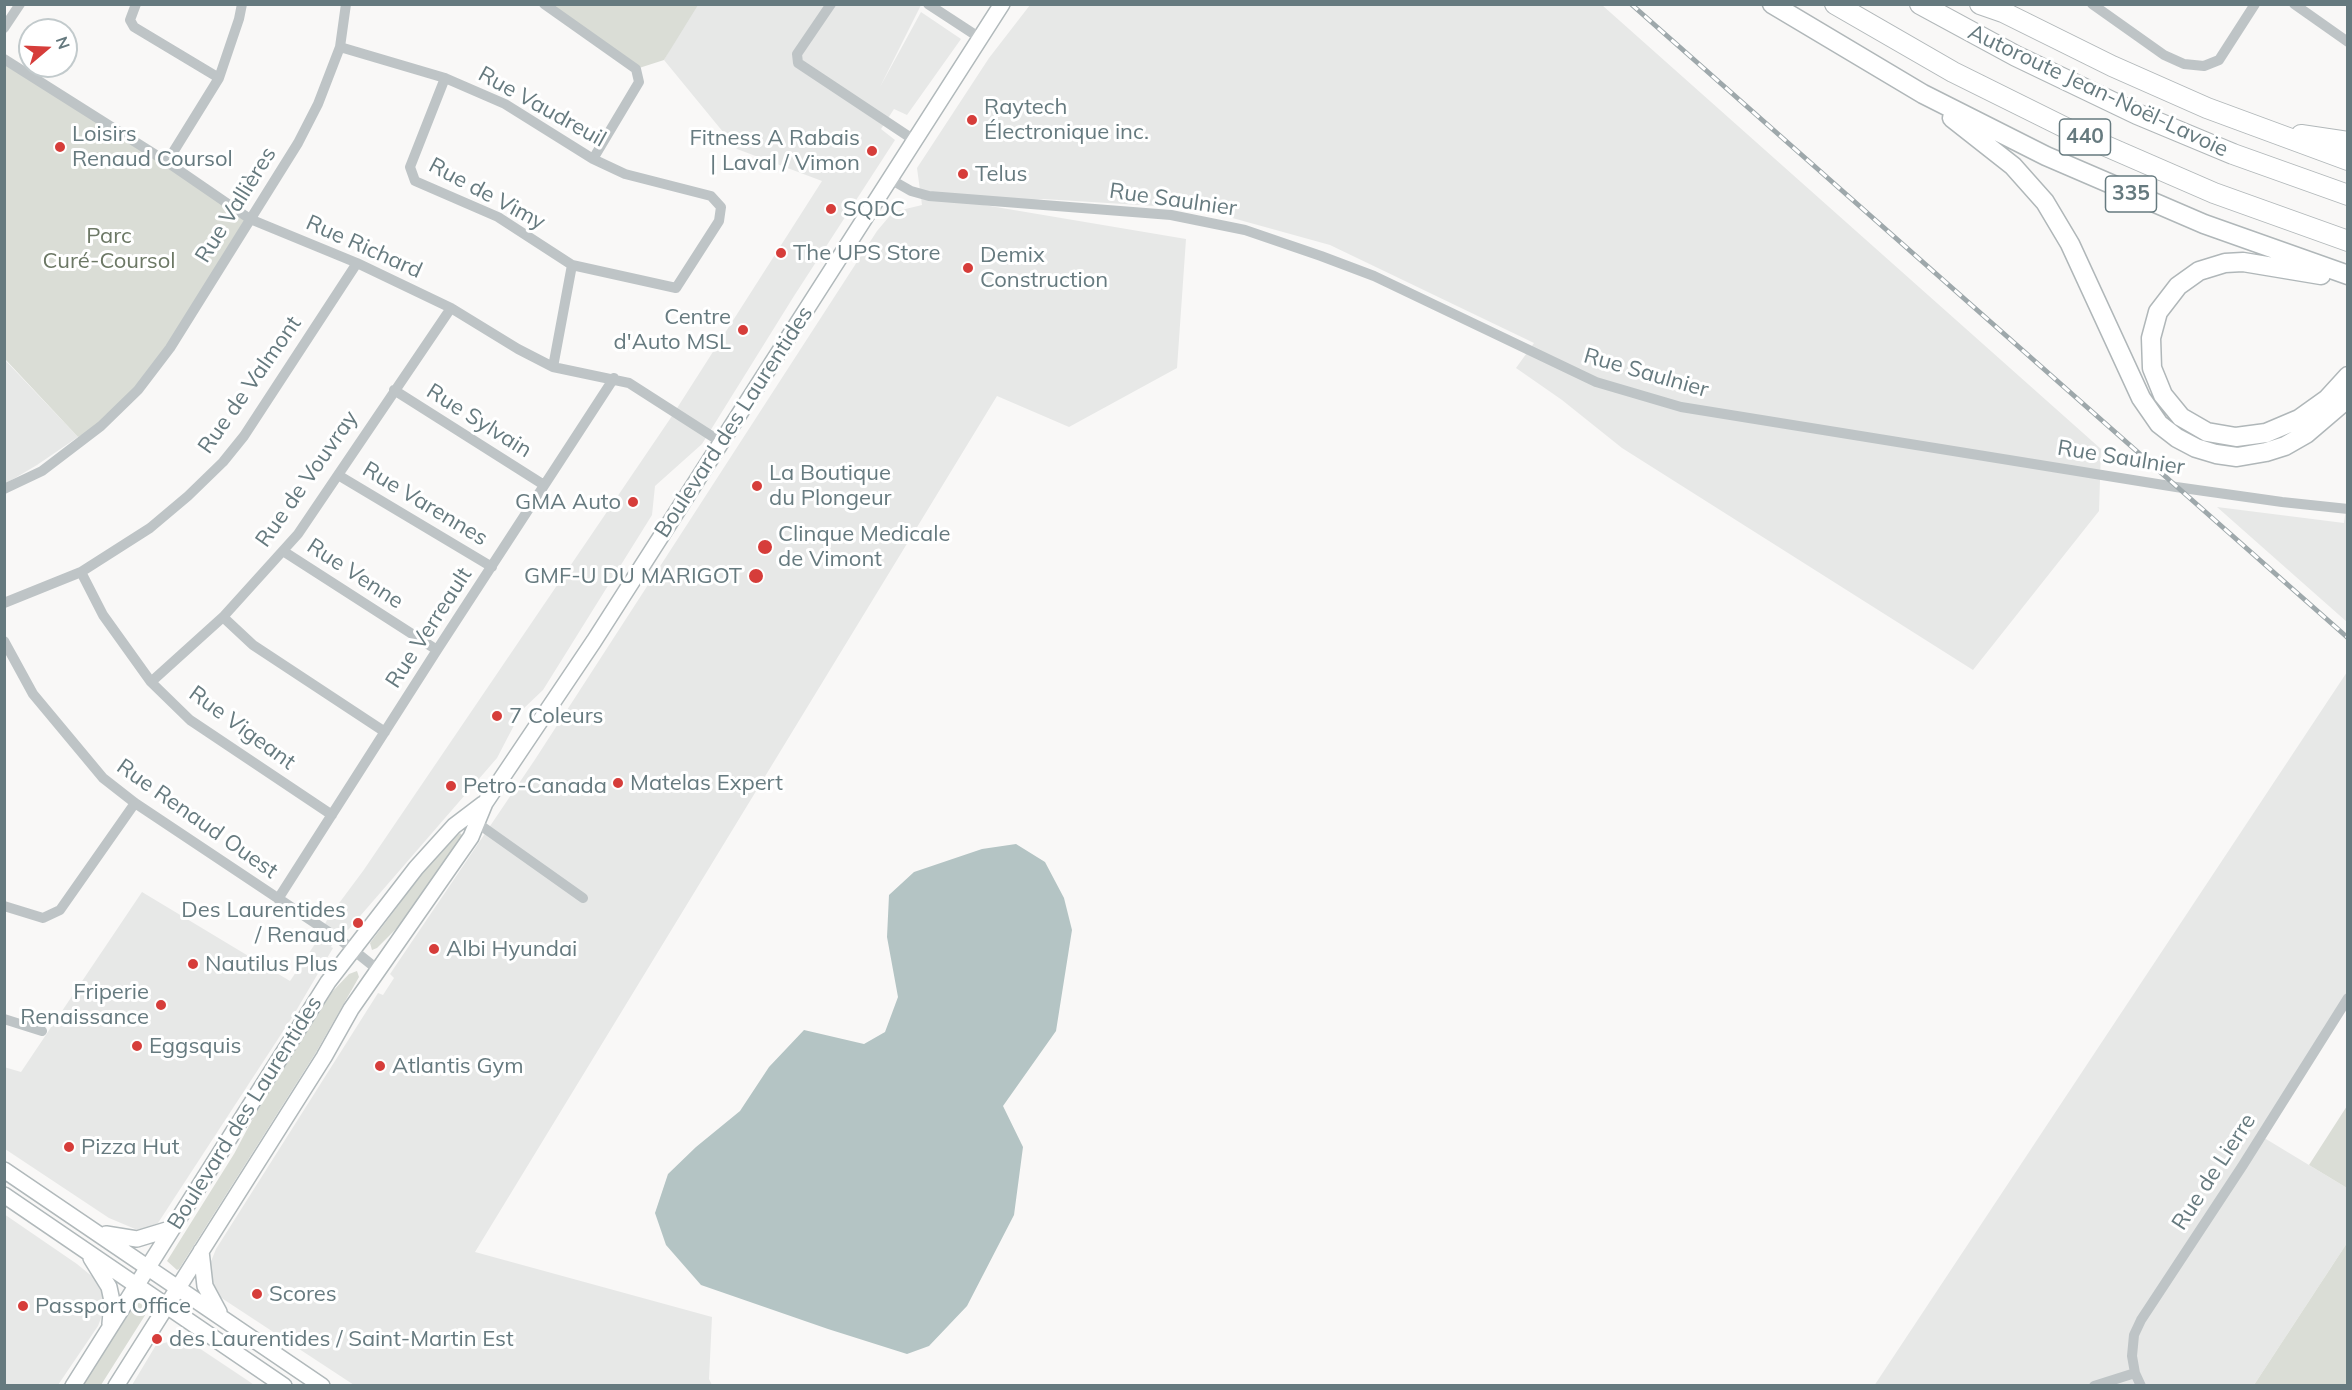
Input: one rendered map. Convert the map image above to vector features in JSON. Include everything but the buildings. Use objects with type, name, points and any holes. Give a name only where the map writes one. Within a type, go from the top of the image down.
[{"type":"highway","name":"Autoroute Jean-Noël-Lavoie","points":[[1835,4],[1953,72],[2083,136],[2206,189],[2348,241]]},
{"type":"highway","name":"Autoroute Jean-Noël-Lavoie","points":[[1920,4],[2016,56],[2137,114],[2233,154],[2348,195]]},
{"type":"highway","points":[[1980,4],[1997,8],[2131,75],[2266,130],[2348,160]]},
{"type":"highway","points":[[2266,130],[2348,142]]},
{"type":"main road","name":"Boulevard des Laurentides","points":[[73,1386],[302,1022],[352,949],[416,868],[451,829],[472,820],[550,708],[1002,4]]},
{"type":"main road","name":"Boulevard des Laurentides","points":[[980,38],[1012,4]]},
{"type":"main road","name":"335","points":[[1772,4],[1923,94],[2027,147],[2130,194],[2348,277]]},
{"type":"main road","points":[[1923,94],[2013,166],[2045,202],[2070,244],[2141,398],[2153,417],[2177,438],[2196,448],[2216,454],[2237,457],[2266,453],[2285,446],[2306,434],[2348,398]]},
{"type":"main road","points":[[2348,277],[2292,272],[2243,262],[2225,263],[2207,268],[2184,281],[2162,305],[2152,329],[2150,348],[2155,376],[2163,395],[2174,410],[2197,427],[2227,437],[2255,436],[2284,427],[2321,405],[2348,376]]},
{"type":"main road","name":"Boulevard des Laurentides","points":[[116,1386],[377,969],[471,837],[472,820]]},
{"type":"main road","points":[[4,1170],[322,1386]]},
{"type":"main road","points":[[4,1195],[284,1386]]},
{"type":"main road","points":[[97,1232],[125,1239],[137,1239],[173,1228]]},
{"type":"main road","points":[[84,1249],[109,1287],[112,1301],[110,1327]]},
{"type":"main road","points":[[201,1251],[205,1286],[222,1317]]},
{"type":"street","points":[[4,28],[20,4]]},
{"type":"street","points":[[136,4],[130,20],[134,27],[219,78]]},
{"type":"street","points":[[167,162],[219,78],[240,19],[242,4]]},
{"type":"street","name":"Rue Vallières","points":[[4,489],[42,471],[101,426],[138,390],[170,348],[298,142],[318,104],[340,46],[346,4]]},
{"type":"street","points":[[544,4],[636,69],[639,82],[593,159]]},
{"type":"street","points":[[831,4],[797,54],[798,63],[914,140]]},
{"type":"street","points":[[928,4],[980,38]]},
{"type":"street","points":[[2092,4],[2164,56],[2184,64],[2204,66],[2219,60],[2255,4]]},
{"type":"street","points":[[2294,4],[2348,42]]},
{"type":"street","name":"Rue Vaudreuil","points":[[340,46],[445,78],[505,104],[593,159],[625,174],[711,196],[721,207],[719,221],[676,288]]},
{"type":"street","name":"Rue Richard","points":[[4,58],[167,162],[250,219],[357,264],[451,308],[518,349],[554,367],[614,378],[638,388],[721,442]]},
{"type":"street","name":"Rue de Vimy","points":[[445,78],[410,167],[414,181],[498,217],[572,265],[676,288]]},
{"type":"street","name":"Rue Saulnier","points":[[890,179],[911,191],[929,196],[1171,215],[1245,230],[1374,276],[1596,382],[1681,407],[2176,487],[2282,502],[2348,508]]},
{"type":"street","name":"Rue de Valmont","points":[[4,603],[81,572],[150,528],[189,496],[223,462],[243,436],[357,264]]},
{"type":"street","points":[[554,367],[572,265]]},
{"type":"street","name":"Rue de Vouvray","points":[[151,682],[224,617],[298,534],[451,308]]},
{"type":"street","name":"Rue Verreault","points":[[278,899],[614,378]]},
{"type":"street","name":"Rue Sylvain","points":[[394,390],[544,485]]},
{"type":"street","name":"Rue Varennes","points":[[338,475],[492,567]]},
{"type":"street","name":"Rue Venne","points":[[283,551],[437,650]]},
{"type":"street","name":"Rue Vigeant","points":[[81,572],[103,615],[151,682],[190,720],[332,815]]},
{"type":"street","points":[[224,617],[253,645],[385,732]]},
{"type":"street","name":"Rue Renaud Ouest","points":[[4,641],[33,694],[103,778],[135,803],[352,949],[377,969]]},
{"type":"street","points":[[4,906],[43,918],[60,910],[135,803]]},
{"type":"street","points":[[472,820],[583,898]]},
{"type":"street","name":"Rue de Lierre","points":[[2135,1373],[2132,1356],[2134,1335],[2141,1320],[2243,1165],[2348,998]]},
{"type":"street","points":[[4,1019],[42,1031]]},
{"type":"street","points":[[2094,1386],[2135,1373],[2141,1386]]},
{"type":"shaded area","points":[[694,5],[921,5],[880,87],[921,12],[961,39],[907,115],[894,109],[881,129],[895,140],[702,444],[655,486],[652,515],[543,690],[522,710],[497,758],[348,930],[341,928],[331,947],[333,948],[293,1016],[158,1223],[140,1231],[109,1218],[5,1149],[4,1067],[21,1072],[142,892],[290,981],[315,944],[328,918],[363,871],[672,416],[822,181],[737,149],[664,60]]},
{"type":"shaded area","points":[[1030,5],[1602,5],[2101,449],[2099,511],[1973,670],[1622,448],[1562,400],[1516,368],[1534,343],[1330,245],[1218,214],[1172,207],[1043,199],[984,205],[1186,239],[1177,368],[1069,427],[997,396],[475,1252],[712,1317],[709,1379],[712,1385],[354,1385],[220,1297],[212,1284],[210,1264],[216,1249],[378,993],[383,995],[394,978],[390,974],[534,761],[877,231],[893,212],[922,205],[917,168],[989,58]]},
{"type":"shaded area","points":[[4,359],[78,437],[5,484]]},
{"type":"shaded area","points":[[2347,500],[2347,622],[2217,507],[2344,523]]},
{"type":"shaded area","points":[[2347,672],[2347,1003],[2261,1136],[2347,1188],[2347,1243],[2254,1385],[1874,1386]]},
{"type":"shaded area","points":[[1016,844],[1045,862],[1064,898],[1072,930],[1056,1031],[1003,1106],[1023,1147],[1014,1215],[967,1306],[929,1346],[907,1354],[701,1285],[666,1245],[655,1213],[668,1174],[696,1147],[740,1111],[769,1067],[804,1030],[864,1044],[885,1032],[898,997],[887,937],[889,895],[914,872],[982,849]]},
{"type":"shaded area","points":[[4,1214],[77,1264],[94,1278],[101,1288],[104,1310],[98,1326],[58,1385],[5,1385]]},
{"type":"shaded area","points":[[184,1338],[254,1385],[132,1385],[156,1345]]},
{"type":"green space","points":[[538,5],[698,5],[664,60],[636,69]]},
{"type":"green space","name":"Parc Curé-Coursol","points":[[4,59],[18,68],[18,78],[33,78],[250,219],[170,348],[101,426],[78,437],[5,359]]},
{"type":"green space","points":[[460,833],[464,837],[404,921],[377,948],[372,950],[370,943],[414,881],[437,854]]},
{"type":"green space","points":[[357,971],[359,977],[315,1054],[177,1270],[167,1261],[234,1154],[259,1107],[331,993],[349,974]]},
{"type":"green space","points":[[2347,1106],[2347,1188],[2309,1165]]},
{"type":"green space","points":[[2347,1243],[2347,1385],[2254,1385]]},
{"type":"green space","points":[[136,1301],[149,1309],[101,1385],[83,1385]]},
{"type":"railway","points":[[1631,4],[2348,638]]},
{"type":"place","name":"Raytech Électronique inc.","points":[[972,120]]},
{"type":"place","name":"Loisirs Renaud Coursol","points":[[60,147]]},
{"type":"place","name":"Fitness A Rabais | Laval / Vimon","points":[[872,151]]},
{"type":"place","name":"Telus","points":[[963,174]]},
{"type":"place","name":"SQDC","points":[[831,209]]},
{"type":"place","name":"The UPS Store","points":[[781,253]]},
{"type":"place","name":"Demix Construction","points":[[968,268]]},
{"type":"place","name":"Centre d'Auto MSL","points":[[743,330]]},
{"type":"place","name":"La Boutique du Plongeur","points":[[757,486]]},
{"type":"place","name":"GMA Auto","points":[[633,502]]},
{"type":"place","name":"Clinque Medicale de Vimont","points":[[765,547]]},
{"type":"place","name":"GMF-U DU MARIGOT","points":[[756,576]]},
{"type":"place","name":"7 Coleurs","points":[[497,716]]},
{"type":"place","name":"Matelas Expert","points":[[618,783]]},
{"type":"place","name":"Petro-Canada","points":[[451,786]]},
{"type":"place","name":"Des Laurentides / Renaud","points":[[358,923]]},
{"type":"place","name":"Albi Hyundai","points":[[434,949]]},
{"type":"place","name":"Nautilus Plus","points":[[193,964]]},
{"type":"place","name":"Friperie Renaissance","points":[[161,1005]]},
{"type":"place","name":"Eggsquis","points":[[137,1046]]},
{"type":"place","name":"Atlantis Gym","points":[[380,1066]]},
{"type":"place","name":"Pizza Hut","points":[[69,1147]]},
{"type":"place","name":"Scores","points":[[257,1294]]},
{"type":"place","name":"Passport Office","points":[[23,1306]]},
{"type":"place","name":"des Laurentides / Saint-Martin Est","points":[[157,1339]]}]
